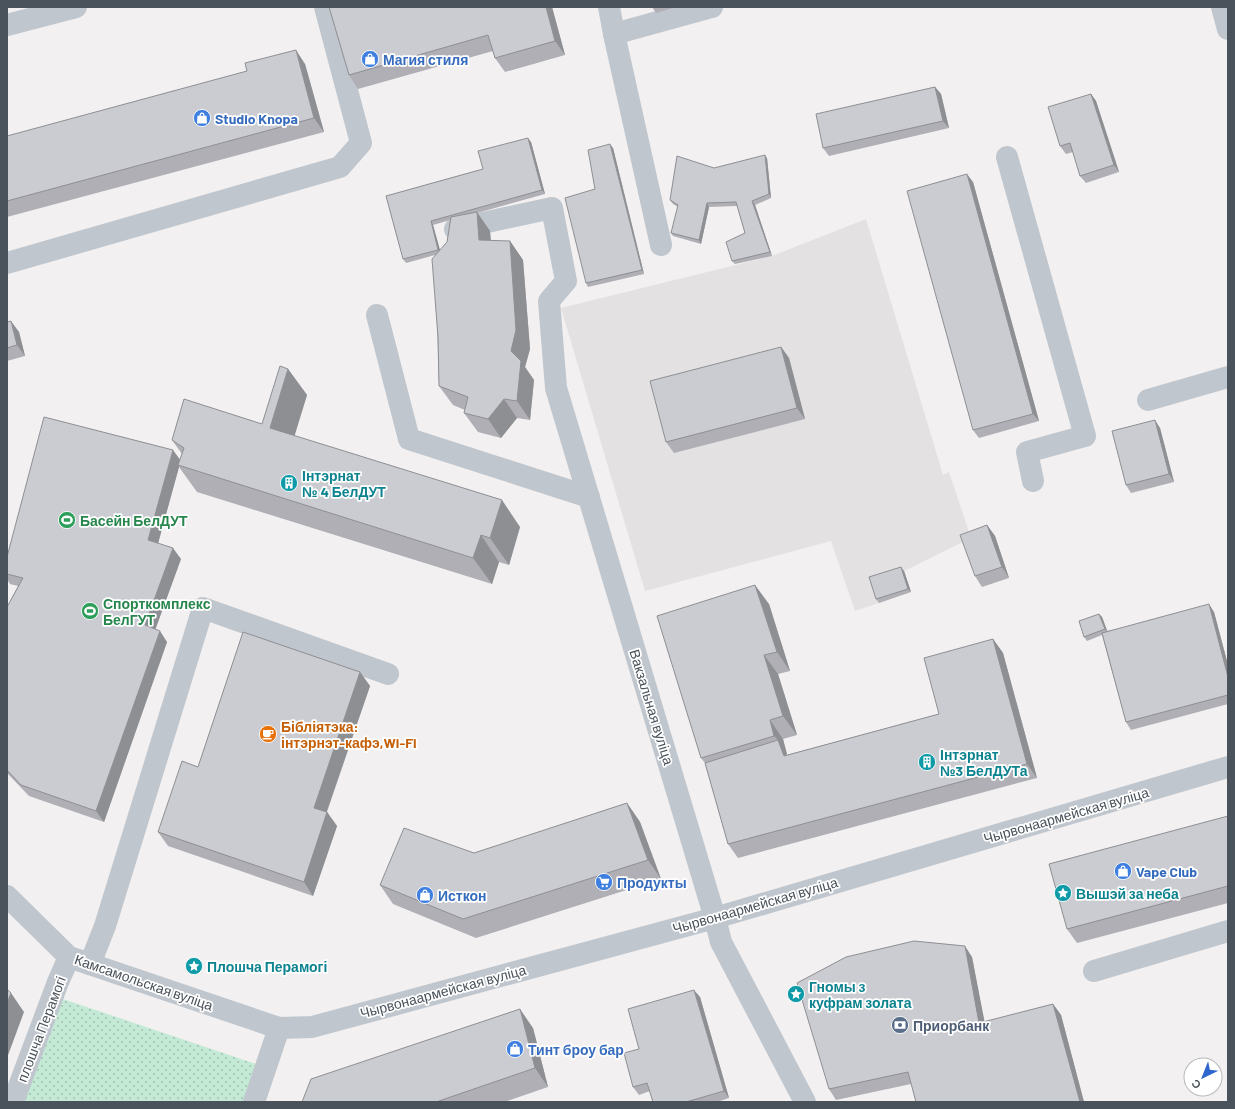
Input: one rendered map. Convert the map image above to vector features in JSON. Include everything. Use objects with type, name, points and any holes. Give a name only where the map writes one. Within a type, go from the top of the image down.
[{"type":"street","points":[[7,25],[76,7]]},
{"type":"street","points":[[7,263],[340,167],[361,143],[325,7]]},
{"type":"street","points":[[609,7],[661,245]]},
{"type":"street","points":[[614,34],[712,7]]},
{"type":"street","points":[[1222,7],[1228,29]]},
{"type":"street","points":[[1007,156],[1085,436],[1028,452],[1033,481]]},
{"type":"street","name":"Вакзальная вуліца","points":[[452,230],[552,208],[566,281],[549,301],[556,388],[721,942],[805,1102]]},
{"type":"street","points":[[377,315],[409,439],[589,496]]},
{"type":"street","points":[[1148,400],[1228,377]]},
{"type":"street","points":[[90,964],[105,926],[203,608],[388,674]]},
{"type":"street","name":"Чырвонаармейская вуліца","points":[[278,1028],[312,1027],[715,918],[1228,767]]},
{"type":"street","name":"Камсамольская вуліца","points":[[7,896],[69,957],[278,1028]]},
{"type":"street","points":[[1094,971],[1228,931]]},
{"type":"street","name":"плошча Перамогі","points":[[14,1102],[58,982],[69,957]]},
{"type":"street","points":[[254,1102],[278,1028]]},
{"type":"shaded area","points":[[866,219],[943,475],[949,472],[971,538],[904,571],[911,592],[855,611],[831,541],[645,591],[561,308],[772,256]]},
{"type":"green space","points":[[57,997],[268,1068],[257,1102],[22,1102]]},
{"type":"building","points":[[329,7],[546,7],[555,41],[495,58],[488,35],[349,75]]},
{"type":"building","points":[[296,50],[314,118],[7,201],[7,136],[247,71],[245,63]]},
{"type":"building","points":[[935,87],[943,121],[823,148],[816,114]]},
{"type":"building","points":[[1091,94],[1114,165],[1080,176],[1070,143],[1060,146],[1048,107]]},
{"type":"building","points":[[528,138],[542,190],[431,221],[438,250],[403,259],[386,196],[483,169],[478,151]]},
{"type":"building","points":[[610,144],[642,270],[586,283],[565,198],[595,189],[588,150]]},
{"type":"building","points":[[765,155],[769,194],[752,201],[770,252],[732,261],[726,242],[745,233],[736,202],[707,203],[699,240],[671,233],[678,205],[670,200],[677,156],[714,168]]},
{"type":"building","points":[[967,174],[1033,414],[973,430],[907,191]]},
{"type":"building","points":[[477,212],[479,240],[510,241],[516,330],[511,351],[521,361],[517,401],[504,399],[488,419],[464,413],[468,397],[439,386],[438,337],[432,259],[447,242],[451,217]]},
{"type":"building","points":[[11,321],[17,345],[7,348],[7,322]]},
{"type":"building","points":[[781,347],[797,408],[666,442],[650,381]]},
{"type":"building","name":"Інтэрнат № 4 БелДУТ","points":[[280,366],[288,369],[270,428],[502,500],[490,538],[481,535],[473,558],[178,465],[184,448],[172,440],[184,399],[262,424]]},
{"type":"building","name":"Спорткомплекс БелГУТ","points":[[44,417],[173,450],[148,540],[173,548],[145,625],[160,631],[96,811],[21,785],[7,770],[7,607],[23,578],[7,574],[7,557]]},
{"type":"building","points":[[1155,420],[1169,474],[1126,485],[1112,431]]},
{"type":"building","points":[[987,525],[1002,567],[975,576],[960,535]]},
{"type":"building","points":[[901,567],[908,589],[876,599],[869,577]]},
{"type":"building","points":[[755,585],[777,652],[764,655],[783,716],[770,720],[774,736],[701,758],[657,616]]},
{"type":"building","points":[[1209,604],[1228,677],[1228,695],[1126,722],[1102,633]]},
{"type":"building","points":[[1099,614],[1105,629],[1084,637],[1079,621]]},
{"type":"building","points":[[243,632],[360,672],[314,808],[327,812],[304,882],[158,832],[182,761],[198,767]]},
{"type":"building","name":"Інтэрнат №3 БелДУТа","points":[[993,639],[1027,764],[728,844],[705,763],[778,740],[784,756],[939,714],[924,658]]},
{"type":"building","points":[[627,803],[648,860],[463,919],[380,885],[404,828],[474,853]]},
{"type":"building","points":[[1228,816],[1228,886],[1067,929],[1049,864]]},
{"type":"building","name":"Приорбанк","points":[[914,941],[965,946],[979,1023],[1053,1004],[1080,1102],[916,1102],[908,1072],[829,1089],[797,983],[846,957]]},
{"type":"building","points":[[7,989],[11,993],[7,1003]]},
{"type":"building","points":[[694,990],[724,1091],[686,1102],[653,1102],[647,1083],[633,1087],[624,1053],[639,1049],[628,1009]]},
{"type":"building","points":[[520,1009],[535,1068],[436,1102],[302,1102],[311,1079]]},
{"type":"place","name":"Магия стиля","points":[[370,59]]},
{"type":"place","name":"Studio Knopa","points":[[202,118]]},
{"type":"place","name":"Інтэрнат № 4 БелДУТ","points":[[289,483]]},
{"type":"place","name":"Басейн БелДУТ","points":[[67,520]]},
{"type":"place","name":"Спорткомплекс БелГУТ","points":[[90,611]]},
{"type":"place","name":"Бібліятэка: інтэрнэт-кафэ,Wi-Fi","points":[[268,734]]},
{"type":"place","name":"Інтэрнат №3 БелДУТа","points":[[927,762]]},
{"type":"place","name":"Vape Club","points":[[1123,871]]},
{"type":"place","name":"Продукты","points":[[604,882]]},
{"type":"place","name":"Вышэй за неба","points":[[1063,893]]},
{"type":"place","name":"Исткон","points":[[425,895]]},
{"type":"place","name":"Плошча Перамогі","points":[[194,966]]},
{"type":"place","name":"Гномы з куфрам золата","points":[[796,994]]},
{"type":"place","name":"Приорбанк","points":[[900,1025]]},
{"type":"place","name":"Тинт броу бар","points":[[515,1049]]}]
